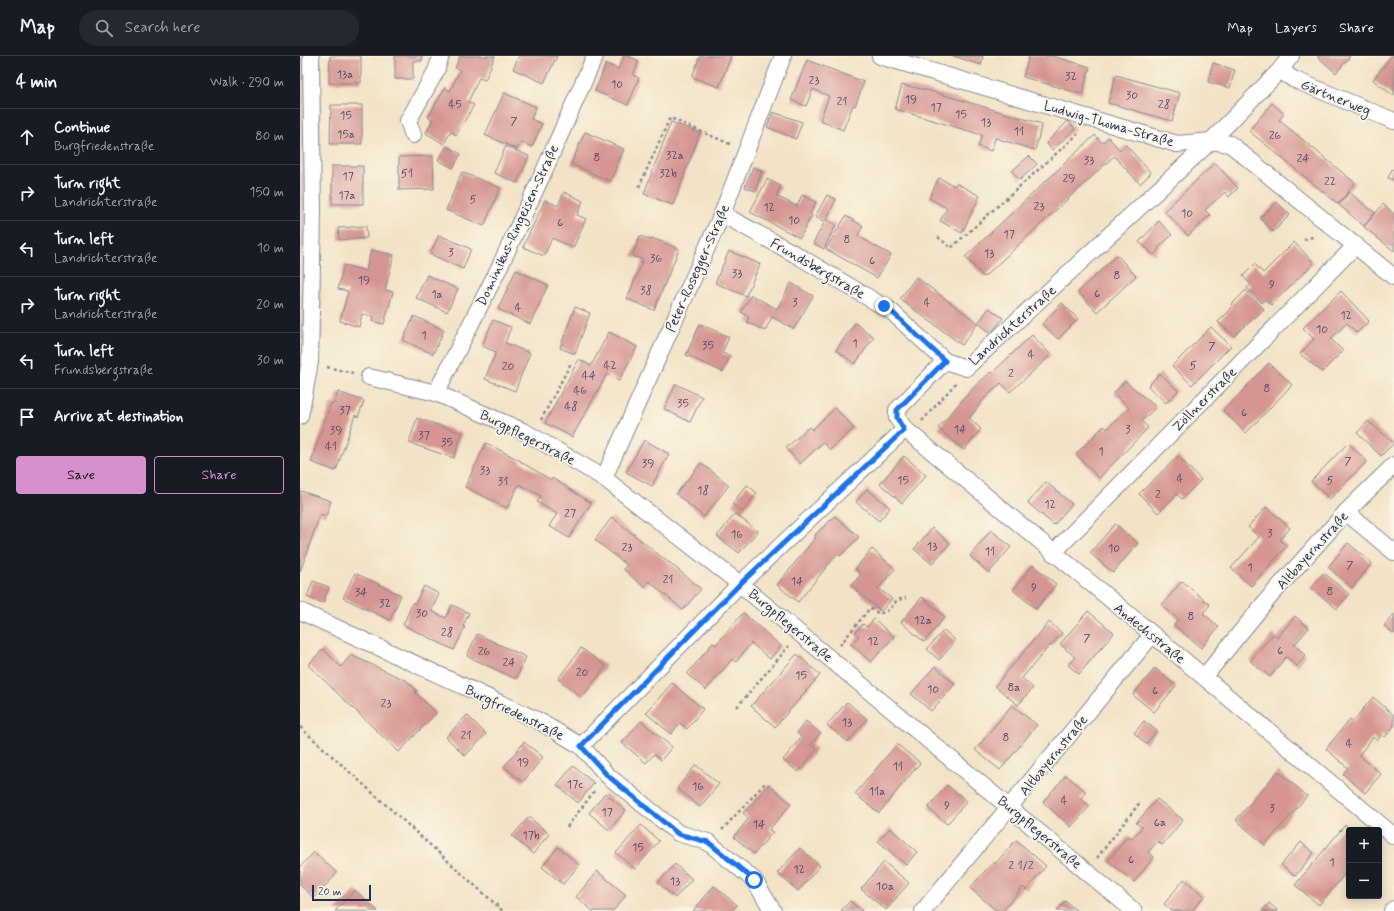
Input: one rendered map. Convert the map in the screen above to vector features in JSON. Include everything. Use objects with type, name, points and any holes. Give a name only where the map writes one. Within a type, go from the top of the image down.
[{"type":"street","points":[[300,416],[310,362],[306,209],[311,56]]},
{"type":"street","points":[[413,135],[408,121],[436,71],[440,56]]},
{"type":"street","name":"Dominikus-Ringeisen-Straße","points":[[436,393],[500,266],[595,56]]},
{"type":"street","name":"Peter-Rosegger-Straße","points":[[604,478],[722,214],[783,56]]},
{"type":"street","name":"Ludwig-Thoma-Straße","points":[[880,56],[1177,144],[1211,141],[1230,144],[1394,277]]},
{"type":"street","name":"Landrichterstraße","points":[[904,430],[897,418],[897,410],[945,361],[966,368],[1211,141],[1280,70],[1291,56]]},
{"type":"street","name":"Gärtnerweg","points":[[1280,70],[1293,79],[1394,121]]},
{"type":"street","name":"Frundsbergstraße","points":[[722,214],[795,254],[891,311],[945,361]]},
{"type":"street","name":"Zöllnerstraße","points":[[1053,553],[1356,246]]},
{"type":"street","name":"Burgpflegerstraße","points":[[369,377],[436,393],[532,436],[604,478],[740,584],[800,633],[1134,911]]},
{"type":"street","points":[[581,746],[740,584],[904,430]]},
{"type":"street","name":"Andechsstraße","points":[[904,430],[1204,677],[1394,836]]},
{"type":"street","name":"Altbayernstraße","points":[[1204,677],[1267,600],[1346,512],[1394,465]]},
{"type":"street","points":[[1346,512],[1394,552]]},
{"type":"street","name":"Burgfriedenstraße","points":[[300,611],[539,721],[581,746],[607,775],[678,834],[708,842],[754,880],[774,911]]},
{"type":"street","name":"Altbayernstraße","points":[[923,911],[1152,635]]},
{"type":"path","points":[[639,187],[670,118],[746,151]]},
{"type":"path","points":[[938,237],[951,248],[1094,119]]},
{"type":"path","points":[[310,362],[369,377]]},
{"type":"path","points":[[532,436],[571,363]]},
{"type":"path","points":[[919,441],[922,420],[953,388],[966,368]]},
{"type":"path","points":[[830,658],[870,608],[879,614],[889,610],[896,600],[906,598]]},
{"type":"path","points":[[737,707],[800,633]]},
{"type":"path","points":[[300,727],[503,911]]},
{"type":"path","points":[[567,827],[607,775]]},
{"type":"path","points":[[708,842],[728,826],[766,782]]},
{"type":"path","points":[[1087,872],[1141,801]]},
{"type":"shaded area","points":[[300,56],[321,56],[320,221],[322,333],[316,379],[300,424]]},
{"type":"building","points":[[330,56],[361,56],[361,83],[329,83]]},
{"type":"building","points":[[395,56],[422,56],[422,61],[413,61],[413,79],[395,79]]},
{"type":"building","points":[[460,56],[495,56],[485,80],[479,78],[468,102],[474,105],[456,135],[451,131],[444,144],[426,133],[433,120],[428,117],[445,88],[450,91],[460,70],[455,68]]},
{"type":"building","points":[[519,56],[557,56],[544,83],[513,69]]},
{"type":"building","points":[[624,56],[628,56],[639,61],[633,75],[639,78],[628,105],[595,91],[606,64],[618,69]]},
{"type":"building","points":[[700,56],[731,56],[719,87],[692,77]]},
{"type":"building","points":[[953,56],[983,56],[981,65]]},
{"type":"building","points":[[1029,56],[1052,56],[1090,67],[1082,94],[1023,77]]},
{"type":"building","points":[[1317,56],[1350,56],[1336,73]]},
{"type":"building","points":[[1391,56],[1394,56],[1394,96],[1373,80]]},
{"type":"building","points":[[807,60],[864,82],[855,106],[853,105],[843,130],[820,120],[829,96],[813,89],[806,106],[791,100]]},
{"type":"building","points":[[1213,63],[1235,70],[1230,88],[1208,82]]},
{"type":"building","points":[[1116,75],[1180,93],[1172,121],[1108,103]]},
{"type":"building","points":[[902,85],[927,90],[1042,124],[1035,150],[995,138],[991,151],[978,146],[982,135],[895,109]]},
{"type":"building","points":[[504,93],[536,107],[531,119],[542,124],[532,147],[521,142],[517,149],[485,135]]},
{"type":"building","points":[[1272,103],[1284,114],[1279,120],[1355,183],[1338,204],[1249,131]]},
{"type":"building","points":[[331,105],[362,105],[362,144],[330,144]]},
{"type":"building","points":[[773,112],[802,122],[796,139],[767,127]]},
{"type":"building","points":[[1068,121],[1075,129],[1052,150],[1046,143]]},
{"type":"building","points":[[671,122],[700,133],[673,205],[644,194]]},
{"type":"building","points":[[585,132],[624,149],[610,181],[571,164]]},
{"type":"building","points":[[1095,135],[1102,143],[1108,137],[1120,150],[1126,145],[1151,173],[1140,184],[1114,156],[984,277],[965,257]]},
{"type":"building","points":[[447,146],[461,154],[453,168],[438,160]]},
{"type":"building","points":[[506,146],[529,156],[517,183],[494,173]]},
{"type":"building","points":[[433,156],[434,189],[399,190],[399,157]]},
{"type":"building","points":[[1029,156],[1037,164],[1020,180],[1012,171]]},
{"type":"building","points":[[1215,163],[1238,188],[1229,197],[1225,192],[1205,210],[1210,215],[1188,236],[1164,211]]},
{"type":"building","points":[[332,166],[363,166],[363,204],[332,204]]},
{"type":"building","points":[[753,167],[762,171],[755,191],[745,187]]},
{"type":"building","points":[[1392,169],[1394,170],[1394,180],[1388,178]]},
{"type":"building","points":[[462,172],[500,188],[484,226],[446,210]]},
{"type":"building","points":[[939,178],[955,186],[956,183],[980,196],[962,233],[940,221],[947,208],[929,198]]},
{"type":"building","points":[[767,179],[781,186],[776,196],[797,206],[802,195],[816,202],[810,214],[812,215],[800,238],[750,212]]},
{"type":"building","points":[[564,192],[583,201],[577,215],[586,219],[573,248],[552,238],[544,256],[523,247],[545,200],[558,206]]},
{"type":"building","points":[[1349,192],[1375,213],[1364,226],[1339,205]]},
{"type":"building","points":[[827,195],[836,199],[826,220],[836,225],[824,249],[813,243],[825,222],[815,217]]},
{"type":"building","points":[[1277,202],[1290,215],[1273,232],[1260,218]]},
{"type":"building","points":[[1383,204],[1394,214],[1394,251],[1364,227]]},
{"type":"building","points":[[846,216],[863,226],[858,236],[891,255],[877,278],[826,249]]},
{"type":"building","points":[[1159,221],[1172,235],[1158,248],[1159,249],[1154,255],[1139,242]]},
{"type":"building","points":[[366,226],[367,238],[339,240],[338,228]]},
{"type":"building","points":[[439,235],[471,249],[463,269],[430,254]]},
{"type":"building","points":[[640,236],[651,240],[652,238],[679,249],[654,310],[627,299],[643,260],[632,256]]},
{"type":"building","points":[[1294,242],[1314,263],[1271,305],[1265,299],[1262,303],[1247,288],[1251,285],[1243,276],[1255,264],[1263,273]]},
{"type":"building","points":[[371,250],[394,255],[385,290],[393,292],[384,324],[372,321],[373,317],[362,314],[359,327],[340,321],[348,291],[338,289],[344,265],[366,271]]},
{"type":"building","points":[[729,251],[760,264],[746,296],[715,283]]},
{"type":"building","points":[[1117,255],[1136,276],[1097,312],[1078,292]]},
{"type":"building","points":[[516,270],[548,285],[530,324],[498,309]]},
{"type":"building","points":[[427,275],[458,289],[447,312],[416,298]]},
{"type":"building","points":[[916,277],[978,323],[962,345],[900,299]]},
{"type":"building","points":[[791,283],[813,296],[794,329],[772,317],[765,331],[747,322],[749,317],[741,312],[751,295],[777,309]]},
{"type":"building","points":[[1246,290],[1264,309],[1234,336],[1218,322],[1232,308],[1230,306]]},
{"type":"building","points":[[1341,291],[1369,321],[1357,333],[1347,323],[1331,339],[1343,351],[1322,372],[1300,354],[1314,339],[1303,328]]},
{"type":"building","points":[[1062,303],[1078,319],[1058,339],[1042,324]]},
{"type":"building","points":[[575,307],[590,313],[575,354],[560,348]]},
{"type":"building","points":[[989,308],[1003,318],[991,333],[978,323]]},
{"type":"building","points":[[414,316],[444,330],[433,354],[403,340]]},
{"type":"building","points":[[493,320],[511,327],[505,343],[530,353],[515,391],[485,379],[496,352],[482,346]]},
{"type":"building","points":[[855,323],[874,337],[855,364],[836,350]]},
{"type":"building","points":[[700,324],[729,337],[722,353],[730,356],[723,372],[686,355]]},
{"type":"building","points":[[1211,327],[1231,346],[1192,385],[1172,366]]},
{"type":"building","points":[[609,332],[637,347],[619,381],[607,374],[572,437],[545,423],[579,359],[591,366]]},
{"type":"building","points":[[1032,335],[1051,355],[1010,392],[1001,383],[985,398],[969,418],[981,429],[964,450],[938,428],[975,386],[991,372],[992,373]]},
{"type":"building","points":[[1269,363],[1292,385],[1246,433],[1223,411]]},
{"type":"building","points":[[1160,373],[1178,391],[1166,403],[1148,386]]},
{"type":"building","points":[[1125,381],[1156,407],[1142,421],[1148,428],[1099,478],[1076,454],[1104,426],[1107,429],[1129,408],[1114,393]]},
{"type":"building","points":[[676,384],[702,397],[690,422],[664,409]]},
{"type":"building","points":[[338,392],[364,401],[358,417],[355,415],[336,471],[311,462],[331,403],[334,404]]},
{"type":"building","points":[[835,408],[854,428],[830,450],[823,442],[800,464],[786,448],[809,427],[812,430]]},
{"type":"building","points":[[417,418],[462,433],[454,458],[409,443]]},
{"type":"building","points":[[1368,421],[1394,443],[1381,456],[1357,433]]},
{"type":"building","points":[[644,440],[669,454],[652,486],[626,472]]},
{"type":"building","points":[[486,443],[521,461],[551,480],[552,478],[591,503],[569,538],[549,526],[557,514],[537,502],[541,496],[519,484],[507,508],[465,487]]},
{"type":"building","points":[[1348,443],[1367,461],[1330,499],[1311,481]]},
{"type":"building","points":[[904,456],[926,475],[902,503],[880,484]]},
{"type":"building","points":[[1178,456],[1201,480],[1182,499],[1177,494],[1158,513],[1139,494]]},
{"type":"building","points":[[701,463],[729,485],[704,517],[676,494]]},
{"type":"building","points":[[1046,482],[1072,504],[1054,525],[1028,503]]},
{"type":"building","points":[[747,485],[757,493],[742,512],[732,504]]},
{"type":"building","points":[[867,489],[890,508],[879,521],[856,502]]},
{"type":"building","points":[[301,491],[331,501],[326,516],[320,514],[300,572],[300,494]]},
{"type":"building","points":[[1266,507],[1290,528],[1280,540],[1287,546],[1251,586],[1231,568],[1259,537],[1248,527]]},
{"type":"building","points":[[735,514],[758,531],[739,553],[717,536]]},
{"type":"building","points":[[835,516],[859,537],[840,556],[837,554],[798,602],[777,585],[816,537],[815,535]]},
{"type":"building","points":[[612,517],[701,589],[683,610],[649,581],[644,587],[623,569],[627,565],[595,540]]},
{"type":"building","points":[[1115,524],[1138,543],[1113,573],[1090,553]]},
{"type":"building","points":[[932,528],[950,543],[932,564],[914,549]]},
{"type":"building","points":[[991,530],[1011,547],[989,573],[970,556]]},
{"type":"building","points":[[1348,543],[1372,563],[1352,588],[1328,567]]},
{"type":"building","points":[[872,549],[895,569],[878,588],[892,599],[881,611],[851,586],[861,574],[855,569]]},
{"type":"building","points":[[1033,565],[1056,584],[1036,609],[1013,590]]},
{"type":"building","points":[[355,573],[401,595],[390,620],[343,598]]},
{"type":"building","points":[[1324,573],[1349,594],[1337,609],[1311,588]]},
{"type":"building","points":[[313,581],[329,587],[323,603],[307,597]]},
{"type":"building","points":[[1182,581],[1210,605],[1203,613],[1219,627],[1201,648],[1174,625],[1178,619],[1162,605]]},
{"type":"building","points":[[424,586],[439,594],[431,611],[446,618],[452,605],[469,613],[463,626],[465,627],[454,650],[403,625],[413,602],[415,604]]},
{"type":"building","points":[[922,597],[945,617],[924,642],[901,622]]},
{"type":"building","points":[[1088,611],[1114,633],[1079,674],[1068,665],[1075,657],[1060,644]]},
{"type":"building","points":[[743,613],[781,646],[770,659],[751,643],[736,662],[732,659],[706,690],[687,674],[713,643],[716,645]]},
{"type":"building","points":[[1394,614],[1394,634],[1384,626]]},
{"type":"building","points":[[1295,616],[1309,628],[1294,645],[1306,655],[1297,666],[1286,657],[1270,677],[1250,661],[1273,634],[1277,638]]},
{"type":"building","points":[[874,619],[894,637],[871,662],[851,644],[859,636],[855,633],[863,624],[867,627]]},
{"type":"building","points":[[1049,622],[1062,633],[1022,678],[1033,688],[1018,705],[995,686]]},
{"type":"building","points":[[944,630],[956,641],[939,660],[927,649]]},
{"type":"building","points":[[477,634],[526,657],[516,679],[467,656]]},
{"type":"building","points":[[581,648],[606,666],[582,697],[558,679]]},
{"type":"building","points":[[323,649],[341,667],[351,655],[407,681],[417,691],[415,692],[436,713],[399,752],[308,665]]},
{"type":"building","points":[[797,654],[820,675],[775,727],[751,706]]},
{"type":"building","points":[[935,666],[955,684],[931,711],[911,694]]},
{"type":"building","points":[[1155,668],[1176,686],[1154,712],[1133,695]]},
{"type":"building","points":[[672,683],[703,709],[687,729],[680,723],[671,734],[646,713]]},
{"type":"building","points":[[1373,697],[1394,715],[1394,726],[1385,737],[1382,734],[1377,741],[1373,737],[1359,755],[1381,774],[1365,793],[1343,774],[1348,768],[1326,749],[1350,719],[1353,721]]},
{"type":"building","points":[[847,702],[867,719],[848,742],[827,725]]},
{"type":"building","points":[[1012,705],[1037,725],[1000,770],[975,750]]},
{"type":"building","points":[[467,715],[486,734],[465,756],[446,737]]},
{"type":"building","points":[[641,721],[672,747],[661,760],[654,754],[646,763],[622,743]]},
{"type":"building","points":[[806,721],[820,733],[811,745],[817,749],[798,772],[783,760],[801,737],[797,733]]},
{"type":"building","points":[[1144,721],[1157,731],[1146,744],[1134,733]]},
{"type":"building","points":[[524,742],[543,757],[523,782],[504,767]]},
{"type":"building","points":[[897,744],[920,763],[879,813],[855,794]]},
{"type":"building","points":[[696,765],[719,784],[700,807],[677,788]]},
{"type":"building","points":[[573,766],[594,783],[578,803],[557,785]]},
{"type":"building","points":[[1278,771],[1307,796],[1265,845],[1236,820]]},
{"type":"building","points":[[1066,775],[1086,792],[1080,799],[1090,806],[1071,827],[1043,802]]},
{"type":"building","points":[[769,784],[791,804],[769,830],[773,832],[754,854],[734,837],[749,818],[743,813]]},
{"type":"building","points":[[947,785],[967,801],[947,824],[928,808]]},
{"type":"building","points":[[605,793],[626,810],[609,830],[589,813]]},
{"type":"building","points":[[1157,799],[1183,820],[1162,845],[1158,841],[1148,852],[1154,857],[1134,882],[1108,861],[1128,836],[1132,839],[1142,827],[1136,823]]},
{"type":"building","points":[[529,817],[549,834],[533,854],[512,836]]},
{"type":"building","points":[[641,825],[659,841],[635,869],[616,853]]},
{"type":"building","points":[[1345,825],[1347,827],[1346,827],[1346,873],[1319,905],[1295,885]]},
{"type":"building","points":[[890,828],[917,852],[906,865],[878,841]]},
{"type":"building","points":[[1016,840],[1046,866],[1026,890],[1023,887],[1003,911],[997,911],[970,888],[993,862],[995,864]]},
{"type":"building","points":[[1301,842],[1314,853],[1295,876],[1281,865]]},
{"type":"building","points":[[558,847],[579,865],[563,884],[542,867]]},
{"type":"building","points":[[800,848],[820,866],[798,891],[777,873]]},
{"type":"building","points":[[314,852],[337,873],[314,898],[300,885],[300,867]]},
{"type":"building","points":[[884,862],[909,883],[886,910],[861,889]]},
{"type":"building","points":[[675,864],[692,879],[675,898],[658,883]]},
{"type":"building","points":[[597,871],[626,895],[613,911],[593,911],[576,897]]},
{"type":"building","points":[[1184,879],[1204,896],[1192,911],[1172,911],[1164,904]]},
{"type":"building","points":[[714,886],[737,905],[732,911],[693,911]]},
{"type":"building","points":[[355,890],[378,911],[335,911]]},
{"type":"building","points":[[850,901],[862,911],[841,911]]},
{"type":"building","points":[[1065,901],[1077,911],[1057,911]]},
{"type":"building","points":[[1269,903],[1278,911],[1262,911]]},
{"type":"route","points":[[754,880],[708,842],[678,834],[607,775],[581,746],[740,584],[904,430],[897,418],[897,410],[945,361],[884,306]]}]
